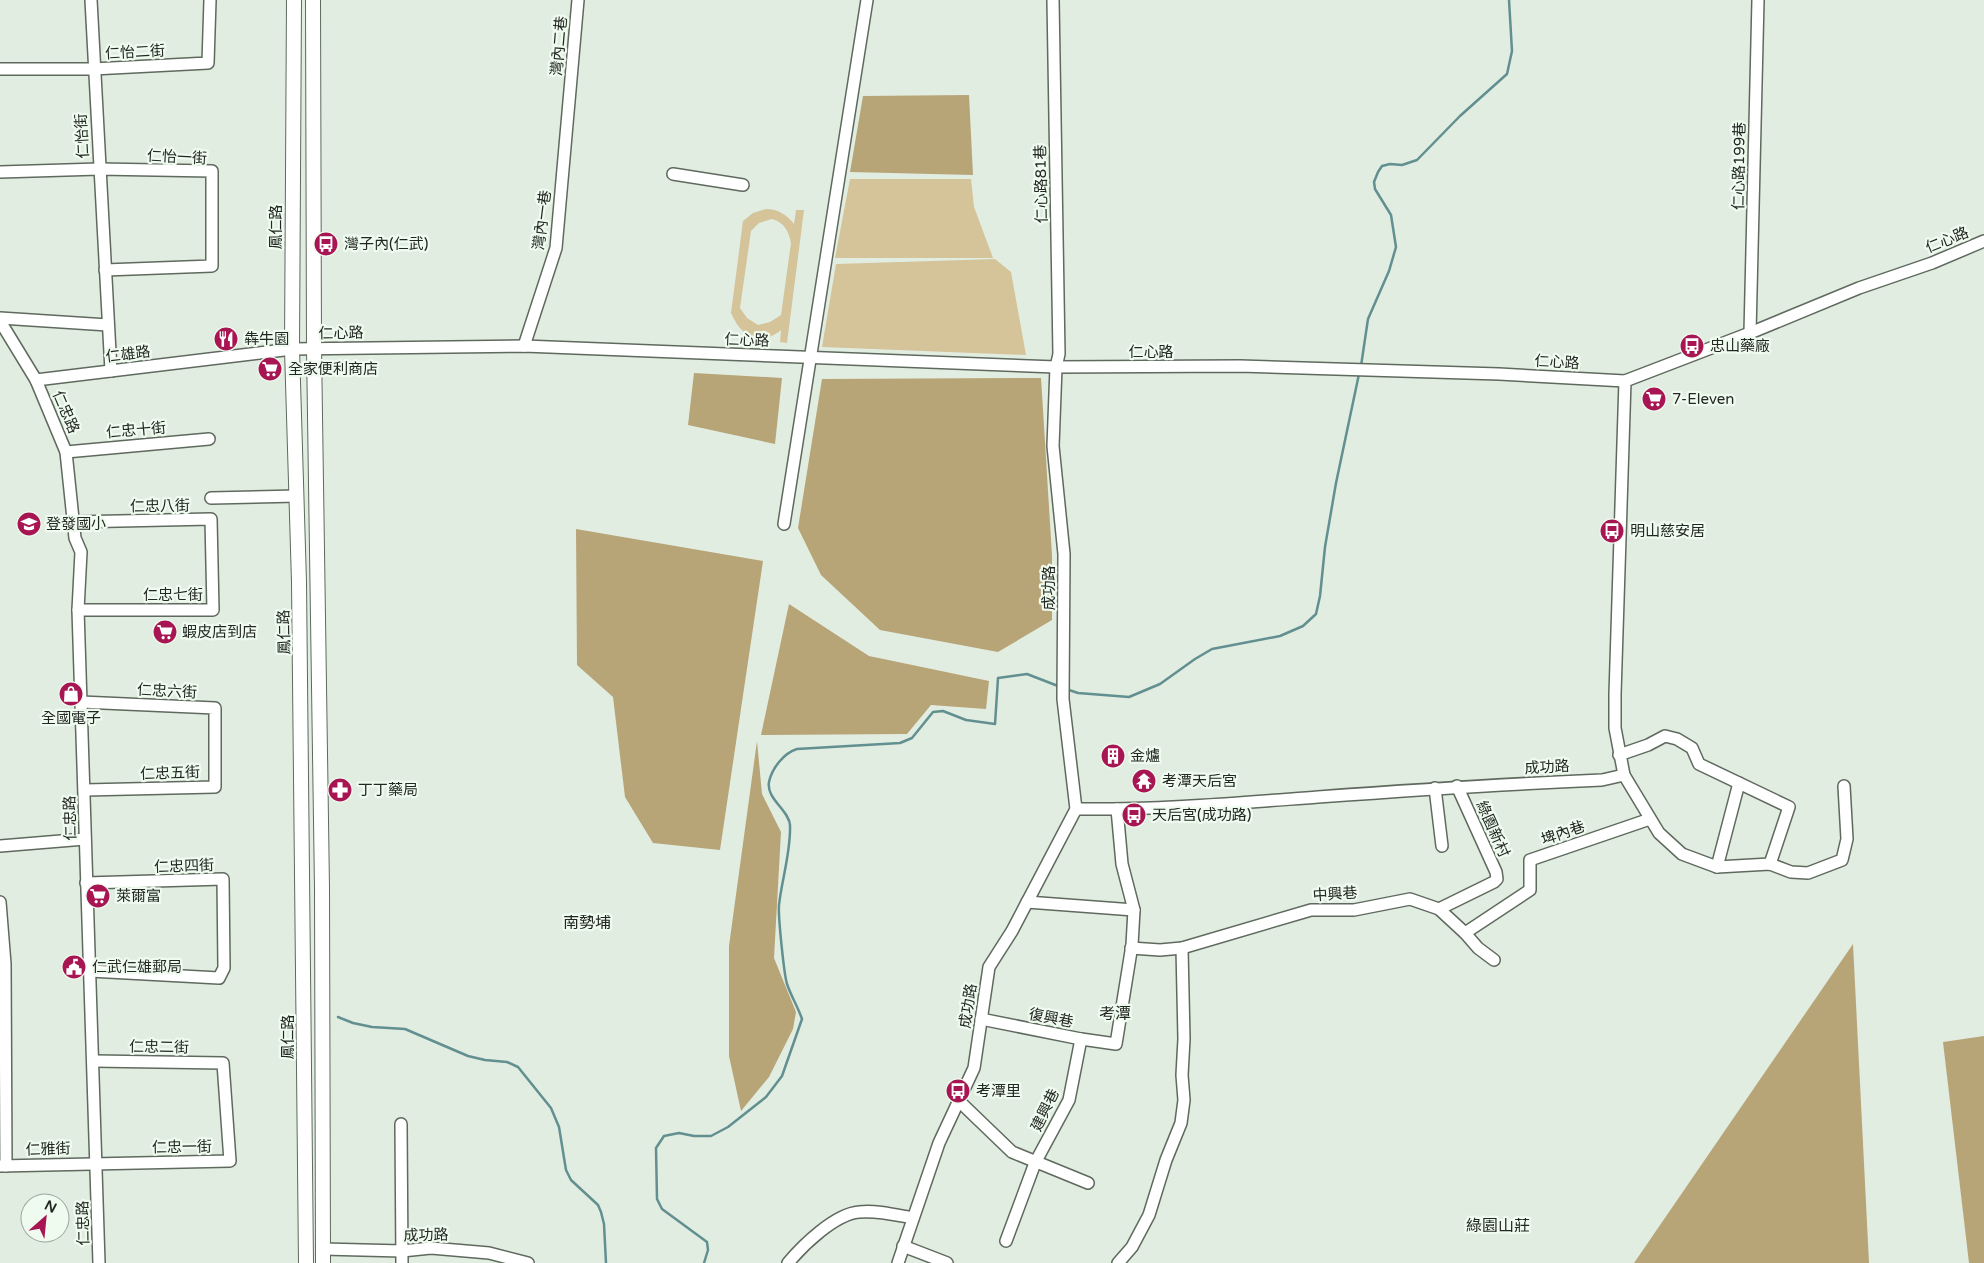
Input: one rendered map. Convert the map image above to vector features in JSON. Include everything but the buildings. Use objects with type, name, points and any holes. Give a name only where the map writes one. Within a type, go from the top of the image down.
[{"type":"main road","name":"鳳仁路","points":[[294,0],[292,349],[301,698],[306,1263]]},
{"type":"main road","points":[[313,0],[314,348],[322,888],[323,1256]]},
{"type":"street","name":"仁怡街","points":[[91,0],[93,70],[111,371]]},
{"type":"street","name":"仁怡二街","points":[[0,69],[93,70],[208,63],[210,0]]},
{"type":"street","name":"灣內二巷","points":[[570,94],[578,0]]},
{"type":"street","points":[[784,524],[867,0]]},
{"type":"street","name":"仁心路81巷","points":[[1052,0],[1059,354],[1056,367]]},
{"type":"street","name":"仁心路199巷","points":[[1750,333],[1758,0]]},
{"type":"street","name":"灣內一巷","points":[[524,346],[556,248],[570,94]]},
{"type":"street","name":"仁怡一街","points":[[0,172],[99,169],[212,171],[212,266],[105,270]]},
{"type":"street","points":[[673,174],[743,185]]},
{"type":"street","name":"仁心路","points":[[292,349],[524,346],[1056,367],[1240,366],[1498,374],[1625,381],[1750,333],[1859,288],[1932,263],[1984,241]]},
{"type":"street","points":[[0,319],[108,325]]},
{"type":"street","points":[[0,319],[36,380]]},
{"type":"street","name":"仁雄路","points":[[36,380],[292,349]]},
{"type":"street","name":"成功路","points":[[898,1263],[939,1143],[974,1068],[989,968],[1012,931],[1076,809],[1063,699],[1064,554],[1053,446],[1056,367]]},
{"type":"street","name":"仁忠路","points":[[36,380],[66,452],[74,538],[81,552],[78,610],[99,1263]]},
{"type":"street","points":[[1625,381],[1615,694],[1616,728],[1624,776],[1659,833],[1682,854],[1717,867],[1770,864],[1791,872],[1808,873],[1842,860],[1847,839],[1844,786]]},
{"type":"street","name":"仁忠十街","points":[[66,452],[209,439]]},
{"type":"street","points":[[211,498],[297,496]]},
{"type":"street","name":"仁忠八街","points":[[74,522],[211,520],[213,556]]},
{"type":"street","name":"仁忠七街","points":[[78,610],[213,610],[213,556]]},
{"type":"street","name":"仁忠六街","points":[[81,702],[215,708],[215,745]]},
{"type":"street","points":[[1619,755],[1648,745],[1665,736],[1677,739],[1692,748],[1699,764],[1789,807],[1770,864]]},
{"type":"street","name":"仁忠五街","points":[[85,790],[215,787],[215,745]]},
{"type":"street","name":"成功路","points":[[1076,809],[1200,805],[1457,786],[1602,780],[1624,776]]},
{"type":"street","points":[[1717,867],[1739,783]]},
{"type":"street","name":"綠園新村","points":[[1438,909],[1497,879],[1496,872],[1457,786]]},
{"type":"street","points":[[1435,788],[1442,846]]},
{"type":"street","points":[[1117,809],[1122,864],[1134,910],[1131,948]]},
{"type":"street","name":"埤內巷","points":[[1466,932],[1530,890],[1530,860],[1650,819]]},
{"type":"street","points":[[0,846],[85,839]]},
{"type":"street","name":"仁忠四街","points":[[86,883],[224,879],[224,968],[219,978],[90,972]]},
{"type":"street","name":"中興巷","points":[[1131,948],[1160,950],[1182,948],[1311,910],[1354,910],[1410,899],[1438,909],[1466,932],[1478,948],[1494,960]]},
{"type":"street","points":[[0,902],[3,1166]]},
{"type":"street","points":[[1027,902],[1134,910]]},
{"type":"street","name":"復興巷","points":[[981,1019],[1116,1044],[1131,948]]},
{"type":"street","points":[[1118,1263],[1132,1246],[1149,1215],[1180,1123],[1184,1100],[1182,1075],[1184,1039],[1182,948]]},
{"type":"street","name":"建興巷","points":[[1006,1241],[1035,1162],[1069,1100],[1081,1039]]},
{"type":"street","name":"仁忠二街","points":[[94,1061],[223,1063]]},
{"type":"street","name":"仁忠一街","points":[[97,1163],[230,1161],[223,1063]]},
{"type":"street","points":[[960,1101],[1012,1152],[1088,1183]]},
{"type":"street","points":[[401,1124],[402,1263]]},
{"type":"street","name":"仁雅街","points":[[3,1166],[97,1163]]},
{"type":"street","points":[[788,1263],[801,1247],[842,1217],[858,1212],[913,1218]]},
{"type":"street","points":[[903,1246],[947,1263]]},
{"type":"street","name":"成功路","points":[[323,1256],[431,1248],[489,1253],[528,1263]]},
{"type":"shaded area","points":[[969,95],[973,175],[850,172],[863,96]]},
{"type":"shaded area","points":[[850,179],[971,179],[974,207],[993,258],[835,258]]},
{"type":"shaded area","points":[[766,209],[778,211],[794,224],[796,210],[804,210],[787,343],[780,342],[781,330],[766,338],[752,337],[740,328],[731,313],[743,221],[753,213]],"holes":[[[772,219],[785,228],[791,243],[781,315],[770,322],[758,325],[747,318],[740,308],[751,231],[759,223]]]},
{"type":"shaded area","points":[[995,259],[1011,272],[1026,355],[822,347],[836,264]]},
{"type":"shaded area","points":[[694,373],[782,378],[775,444],[688,425]]},
{"type":"shaded area","points":[[1041,378],[1052,555],[1052,620],[998,652],[880,630],[821,575],[798,528],[822,379]]},
{"type":"shaded area","points":[[576,529],[763,561],[720,850],[653,843],[625,797],[613,697],[577,665]]},
{"type":"shaded area","points":[[789,604],[869,656],[989,681],[986,709],[931,705],[907,734],[761,735]]},
{"type":"shaded area","points":[[757,741],[762,794],[781,832],[774,958],[796,1012],[793,1029],[769,1077],[741,1111],[729,1056],[729,946]]},
{"type":"shaded area","points":[[1853,944],[1869,1263],[1634,1263]]},
{"type":"shaded area","points":[[1984,1036],[1984,1263],[1969,1263],[1943,1042]]},
{"type":"waterway","points":[[1361,366],[1368,319],[1389,271],[1396,247],[1391,215],[1375,189],[1374,182],[1378,172],[1382,166],[1390,164],[1402,165],[1417,160],[1460,116],[1507,74],[1512,51],[1509,0]]},
{"type":"waterway","points":[[1066,689],[1078,693],[1129,697],[1160,684],[1212,649],[1280,636],[1303,626],[1316,614],[1336,483],[1359,374]]},
{"type":"waterway","points":[[704,1263],[708,1250],[707,1242],[662,1209],[657,1199],[656,1148],[664,1136],[679,1133],[694,1136],[711,1136],[728,1127],[766,1097],[782,1076],[802,1019],[787,984],[781,945],[779,905],[789,845],[790,825],[786,814],[774,799],[769,788],[769,782],[776,766],[783,758],[797,749],[900,743],[912,738],[933,712],[943,711],[966,720],[995,724],[998,678],[1027,674],[1058,686]]},
{"type":"waterway","points":[[338,1017],[353,1023],[372,1027],[405,1029],[468,1056],[507,1062],[518,1067],[551,1108],[559,1127],[566,1170],[571,1180],[598,1205],[604,1224],[606,1263]]},
{"type":"place","name":"灣子內(仁武)","points":[[326,244]]},
{"type":"place","name":"犇牛園","points":[[226,339]]},
{"type":"place","name":"忠山藥廠","points":[[1692,346]]},
{"type":"place","name":"全家便利商店","points":[[270,369]]},
{"type":"place","name":"7-Eleven","points":[[1654,399]]},
{"type":"place","name":"登發國小","points":[[29,524]]},
{"type":"place","name":"明山慈安居","points":[[1612,531]]},
{"type":"place","name":"蝦皮店到店","points":[[165,632]]},
{"type":"place","name":"全國電子","points":[[71,694]]},
{"type":"place","name":"金爐","points":[[1113,756]]},
{"type":"place","name":"考潭天后宮","points":[[1144,781]]},
{"type":"place","name":"丁丁藥局","points":[[340,790]]},
{"type":"place","name":"天后宮(成功路)","points":[[1134,815]]},
{"type":"place","name":"萊爾富","points":[[98,896]]},
{"type":"place","name":"仁武仁雄郵局","points":[[74,967]]},
{"type":"place","name":"考潭里","points":[[958,1091]]},
{"type":"district","name":"南勢埔","points":[[587,922]]},
{"type":"district","name":"考潭","points":[[1115,1013]]},
{"type":"district","name":"綠園山莊","points":[[1498,1225]]}]
